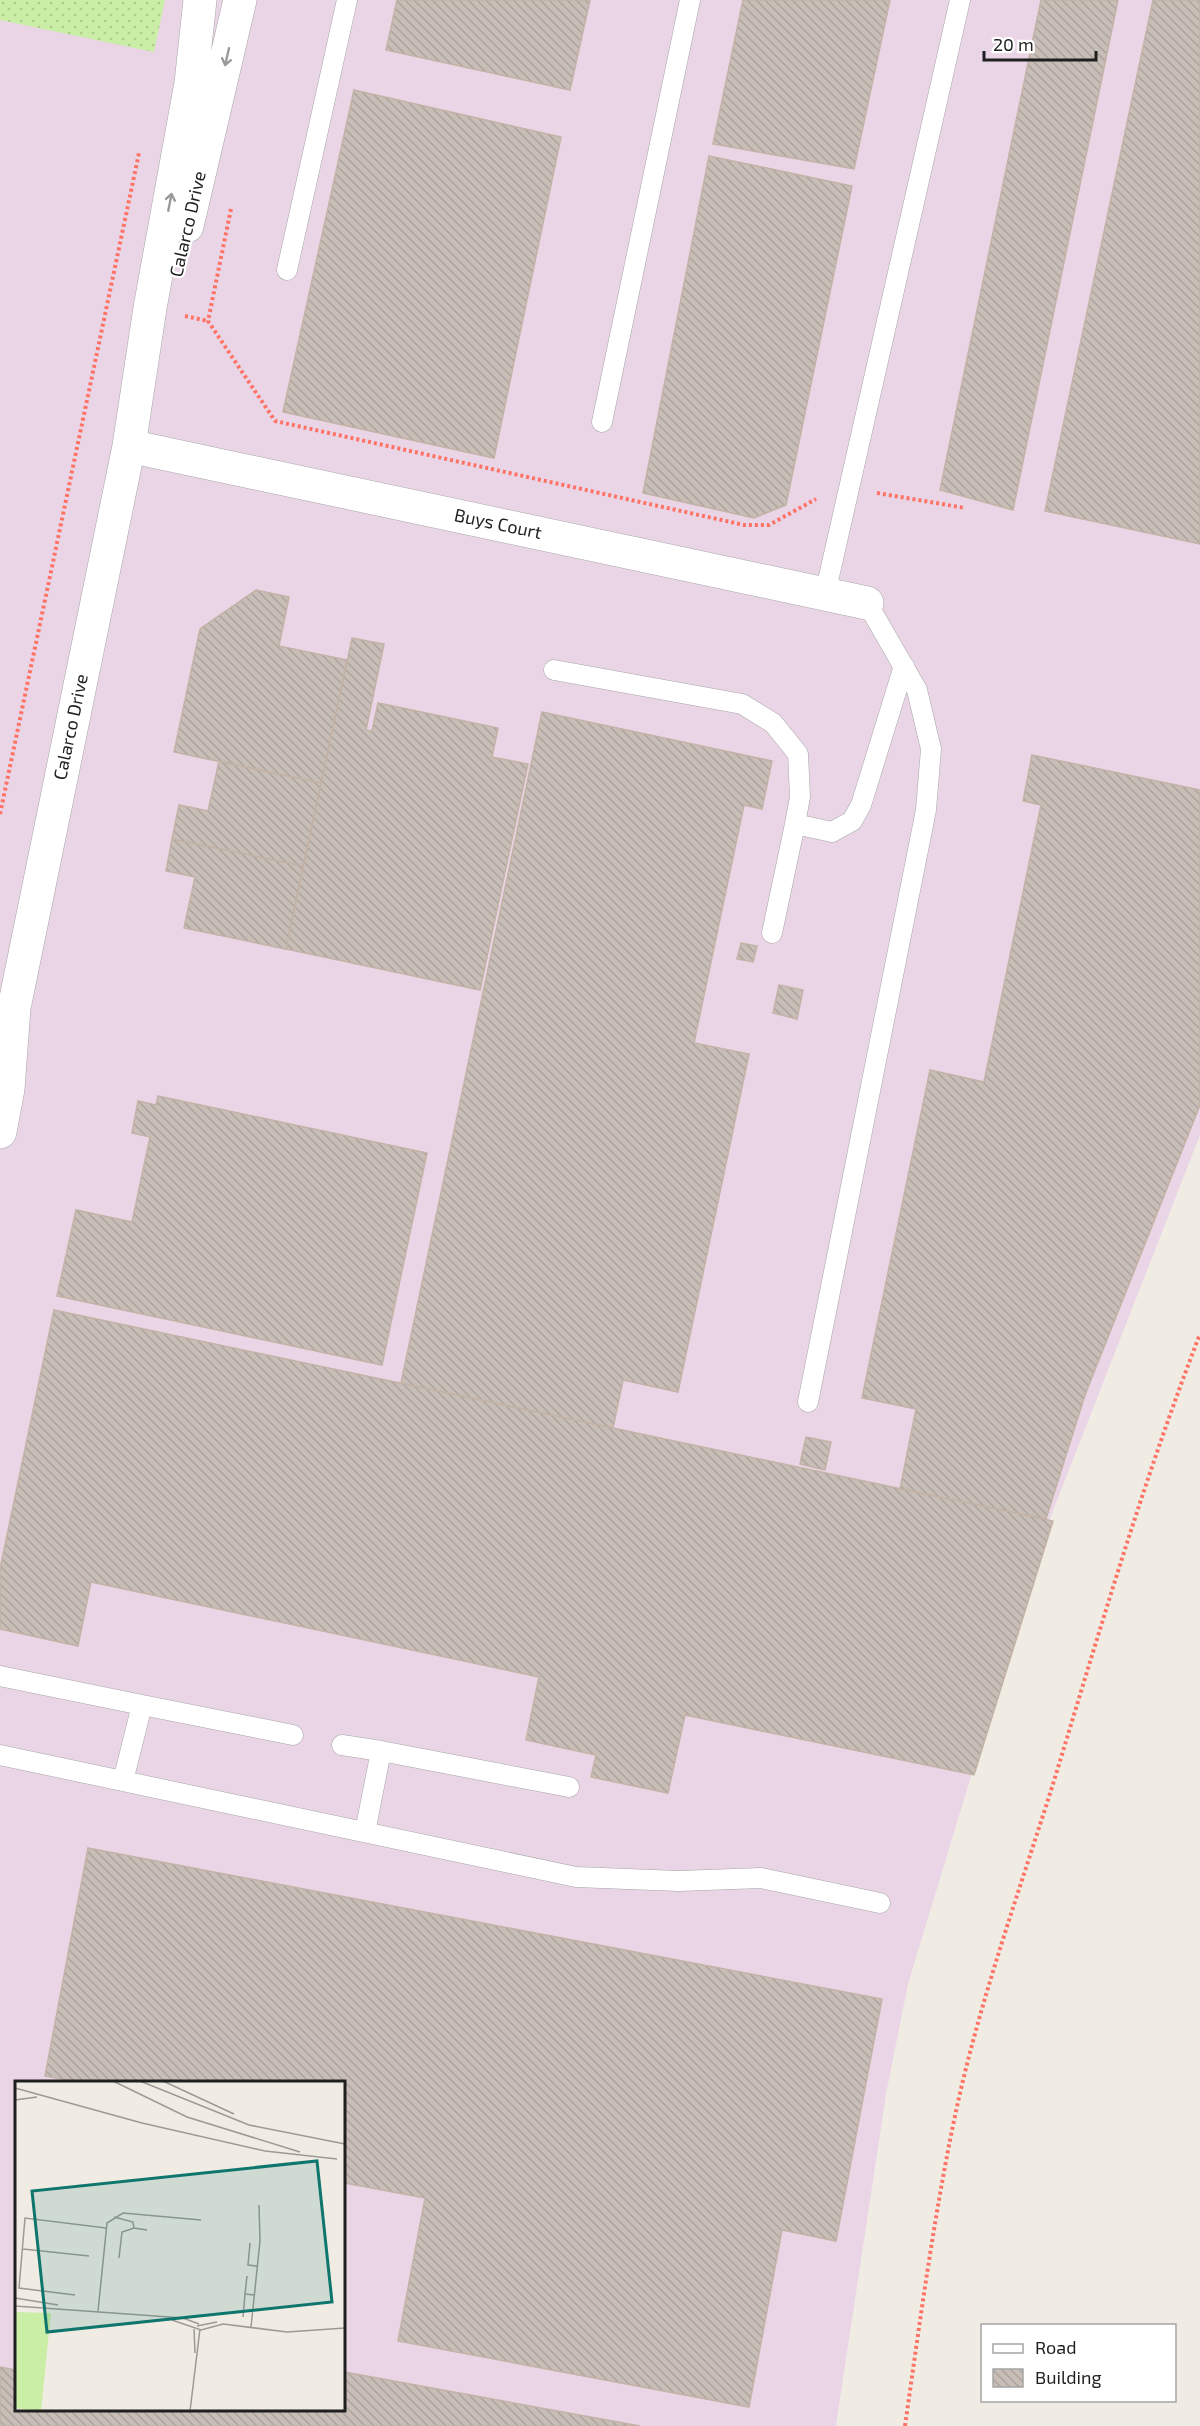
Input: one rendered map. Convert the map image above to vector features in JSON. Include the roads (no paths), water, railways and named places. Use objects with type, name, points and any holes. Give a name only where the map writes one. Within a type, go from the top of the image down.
[{"type":"street","name":"Calarco Drive","points":[[0,1132],[8,1089],[14,1008],[129,446],[150,308],[191,83],[200,0]]},
{"type":"street","name":"Calarco Drive","points":[[129,446],[170,297],[240,0]]},
{"type":"street","name":"Buys Court","points":[[129,446],[867,603]]},
{"type":"street","name":"Calarco Drive","points":[[0,1040],[14,1008]]},
{"type":"lane","points":[[287,270],[347,0]]},
{"type":"lane","points":[[602,422],[690,0]]},
{"type":"lane","points":[[825,594],[960,0]]},
{"type":"lane","points":[[808,1402],[926,810],[931,749],[917,690],[867,603]]},
{"type":"lane","points":[[795,824],[832,832],[852,821],[861,805],[904,666]]},
{"type":"lane","points":[[554,670],[742,704],[773,723],[798,754],[800,797],[772,933]]},
{"type":"lane","points":[[0,1676],[293,1735]]},
{"type":"lane","points":[[123,1781],[141,1705]]},
{"type":"lane","points":[[342,1745],[569,1787]]},
{"type":"lane","points":[[365,1832],[381,1751]]},
{"type":"lane","points":[[0,1755],[576,1877],[679,1881],[761,1878],[880,1903]]}]
